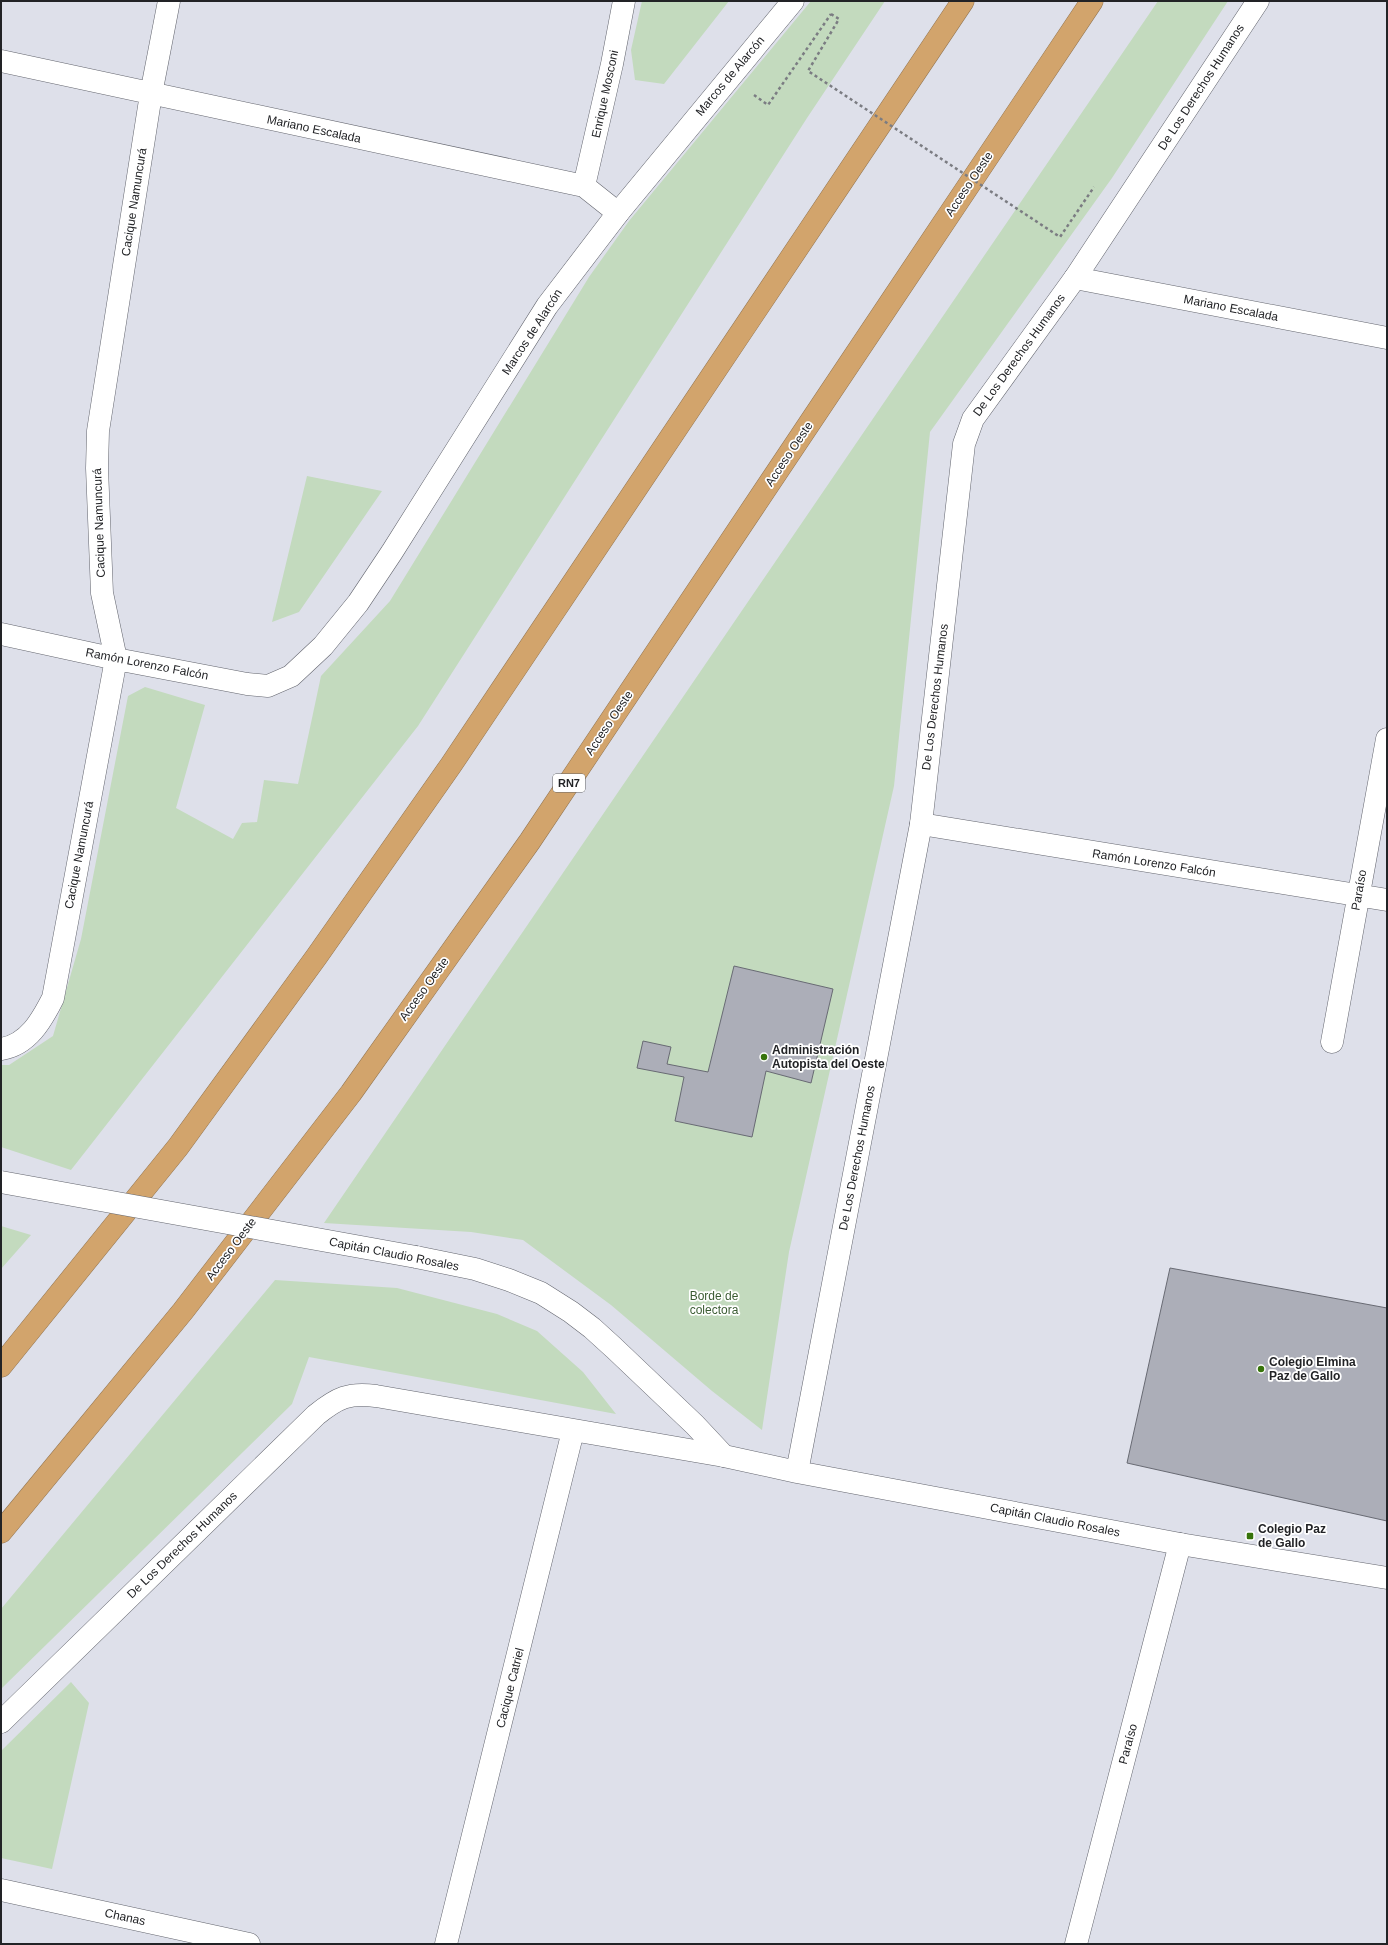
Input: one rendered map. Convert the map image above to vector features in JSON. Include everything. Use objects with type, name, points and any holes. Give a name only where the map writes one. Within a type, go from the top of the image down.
[{"type":"highway","points":[[1,1366],[178,1147],[317,956],[451,765],[964,1]]},
{"type":"highway","name":"Acceso Oeste","points":[[1,1532],[183,1311],[346,1099],[530,841],[1092,1]]},
{"type":"street","name":"Cacique Namuncurá","points":[[1,1049],[7,1048],[27,1037],[41,1022],[53,998],[116,659],[102,593],[97,468],[98,431],[151,94],[169,1]]},
{"type":"street","name":"Enrique Mosconi","points":[[584,186],[612,64],[624,1]]},
{"type":"street","name":"Marcos de Alarcón","points":[[291,676],[323,646],[358,603],[392,552],[547,306],[618,213],[793,1]]},
{"type":"street","name":"De Los Derechos Humanos","points":[[797,1472],[921,824],[964,444],[973,419],[1075,278],[1258,1]]},
{"type":"street","name":"Mariano Escalada","points":[[1,62],[584,186],[618,213]]},
{"type":"street","name":"Mariano Escalada","points":[[1075,278],[1387,338]]},
{"type":"street","name":"Ramón Lorenzo Falcón","points":[[1,634],[116,659],[261,685],[268,686],[291,676]]},
{"type":"street","name":"Paraíso","points":[[1332,1042],[1387,739]]},
{"type":"street","name":"Ramón Lorenzo Falcón","points":[[921,824],[1387,900]]},
{"type":"street","name":"Capitán Claudio Rosales","points":[[1,1182],[416,1257],[475,1269],[510,1280],[541,1293],[571,1312],[603,1338],[695,1425],[724,1456]]},
{"type":"street","name":"De Los Derechos Humanos","points":[[1,1722],[316,1415],[332,1402],[348,1395],[362,1394],[376,1396]]},
{"type":"street","name":"Capitán Claudio Rosales","points":[[376,1396],[724,1456],[797,1472],[1180,1544],[1387,1578]]},
{"type":"street","name":"Cacique Catriel","points":[[446,1944],[573,1431]]},
{"type":"street","name":"Paraíso","points":[[1076,1944],[1180,1544]]},
{"type":"street","name":"Chanas","points":[[1,1890],[249,1944]]},
{"type":"path","points":[[730,76],[768,106],[831,14],[839,19],[808,71],[1060,237],[1094,187]]},
{"type":"green space","points":[[642,1],[729,1],[664,84],[635,80],[631,50]]},
{"type":"green space","points":[[811,1],[885,1],[807,118],[418,726],[71,1170],[1,1147],[1,1065],[9,1065],[53,1036],[81,939],[128,696],[145,687],[205,705],[176,808],[233,839],[242,823],[257,822],[264,780],[298,784],[321,676],[390,601],[589,277],[629,221]]},
{"type":"green space","name":"Borde de colectora","points":[[1158,1],[1228,1],[1112,178],[930,432],[894,786],[789,1252],[762,1430],[712,1391],[611,1305],[523,1240],[471,1232],[324,1223]]},
{"type":"green space","points":[[307,476],[382,491],[299,612],[272,622]]},
{"type":"green space","points":[[1,1226],[31,1235],[1,1269]]},
{"type":"green space","points":[[275,1280],[397,1288],[497,1314],[537,1331],[583,1372],[616,1414],[309,1357],[292,1404],[1,1689],[1,1609]]},
{"type":"green space","points":[[71,1682],[89,1703],[52,1869],[1,1858],[1,1751]]},
{"type":"building","name":"Administración Autopista del Oeste","points":[[734,966],[833,989],[811,1083],[766,1071],[752,1137],[675,1121],[684,1077],[637,1068],[643,1041],[671,1047],[667,1064],[708,1072]]},
{"type":"building","points":[[1170,1268],[1387,1308],[1387,1521],[1127,1463]]},
{"type":"place","name":"Administración Autopista del Oeste","points":[[764,1057]]},
{"type":"place","name":"Colegio Elmina Paz de Gallo","points":[[1261,1369]]},
{"type":"place","name":"Colegio Paz de Gallo","points":[[1250,1536]]}]
